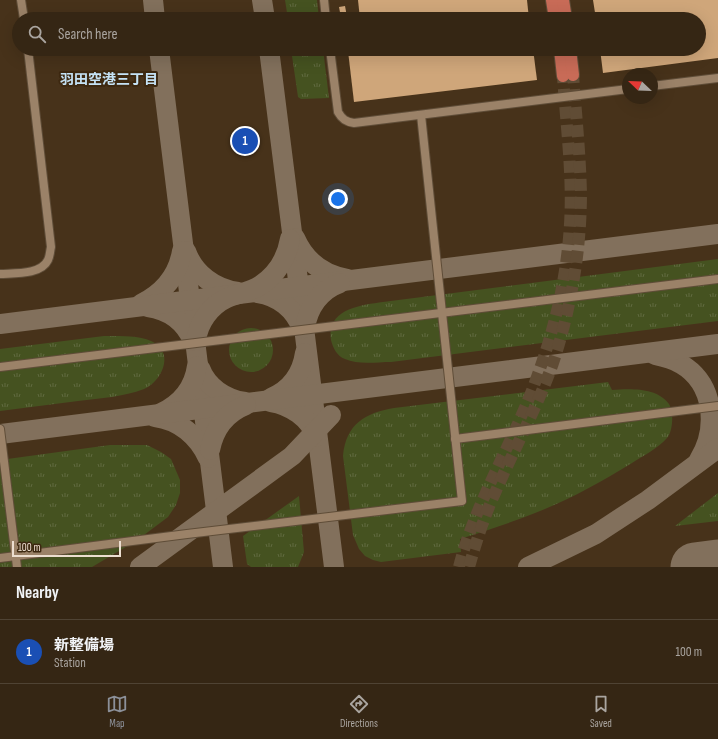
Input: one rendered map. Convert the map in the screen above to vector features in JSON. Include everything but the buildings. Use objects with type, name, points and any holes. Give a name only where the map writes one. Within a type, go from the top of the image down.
[{"type":"highway","points":[[552,0],[554,12]]},
{"type":"highway","points":[[563,0],[566,12]]},
{"type":"highway","points":[[562,56],[568,75],[569,56]]},
{"type":"street","points":[[21,0],[23,12]]},
{"type":"street","points":[[324,0],[325,12]]},
{"type":"street","points":[[567,0],[567,12]]},
{"type":"street","points":[[0,274],[32,271],[38,268],[48,261],[51,247],[29,56]]},
{"type":"street","points":[[331,56],[338,112],[341,118],[345,121],[354,123],[622,90]]},
{"type":"street","points":[[658,85],[718,78]]},
{"type":"street","points":[[0,558],[462,501],[421,115]]},
{"type":"street","points":[[0,367],[718,279]]},
{"type":"street","points":[[455,439],[718,406]]},
{"type":"street","points":[[0,428],[17,567]]},
{"type":"green space","points":[[285,0],[317,0],[318,12],[287,12]]},
{"type":"green space","points":[[292,56],[324,56],[329,98],[301,99],[298,97]]},
{"type":"green space","points":[[718,259],[718,321],[391,362],[361,363],[350,361],[340,356],[331,340],[331,330],[334,321],[339,315],[347,310],[365,305]]},
{"type":"green space","points":[[247,328],[255,328],[260,329],[267,334],[272,341],[272,359],[267,366],[260,371],[247,372],[239,369],[232,362],[229,354],[229,346],[232,338],[239,331]]},
{"type":"green space","points":[[104,336],[137,337],[150,340],[161,348],[164,354],[163,368],[156,381],[144,389],[120,396],[0,411],[0,349]]},
{"type":"green space","points":[[608,382],[612,390],[642,390],[657,394],[664,398],[671,407],[671,431],[663,442],[650,452],[609,477],[548,508],[460,539],[461,552],[381,562],[365,556],[359,549],[353,535],[343,456],[348,436],[353,428],[366,417],[374,413],[394,408]]},
{"type":"green space","points":[[110,445],[147,445],[171,459],[180,480],[180,493],[176,505],[168,517],[136,541],[92,567],[0,567],[0,460]]},
{"type":"green space","points":[[718,493],[718,521],[675,526]]},
{"type":"green space","points":[[299,496],[304,552],[298,567],[251,567],[247,564],[243,536]]},
{"type":"taxiway","points":[[153,0],[154,12]]},
{"type":"taxiway","points":[[262,0],[264,12]]},
{"type":"taxiway","points":[[160,56],[223,567]]},
{"type":"taxiway","points":[[270,56],[334,567]]},
{"type":"taxiway","points":[[0,324],[718,234]]},
{"type":"taxiway","points":[[295,238],[304,254],[316,266],[331,274],[348,279]]},
{"type":"taxiway","points":[[196,341],[199,328],[210,310],[221,301],[249,291],[267,281],[272,276],[284,259],[290,239]]},
{"type":"taxiway","points":[[141,304],[156,295],[168,283],[177,268],[182,251]]},
{"type":"taxiway","points":[[186,251],[194,267],[206,279],[221,288],[238,292]]},
{"type":"taxiway","points":[[305,328],[309,314],[316,301],[327,290],[340,283]]},
{"type":"taxiway","points":[[258,293],[279,300],[295,315],[302,329]]},
{"type":"taxiway","points":[[148,307],[163,311],[175,318],[186,328],[193,341]]},
{"type":"taxiway","points":[[0,434],[718,344]]},
{"type":"taxiway","points":[[271,398],[284,391],[294,380],[301,368],[305,353]]},
{"type":"taxiway","points":[[655,355],[666,357],[681,364],[701,383],[707,395],[711,421],[709,435],[699,460]]},
{"type":"taxiway","points":[[161,413],[174,405],[185,394],[193,381],[197,366]]},
{"type":"taxiway","points":[[200,368],[207,381],[218,391],[231,398],[245,402]]},
{"type":"taxiway","points":[[271,402],[292,409],[304,418],[313,430],[316,437]]},
{"type":"taxiway","points":[[210,450],[214,435],[222,423],[232,412],[246,405]]},
{"type":"taxiway","points":[[140,567],[292,456],[331,415]]},
{"type":"taxiway","points":[[155,417],[180,425],[187,430],[199,443],[208,458]]},
{"type":"taxiway","points":[[528,567],[596,534],[648,500],[718,448]]},
{"type":"runway","points":[[695,567],[718,564]]},
{"type":"tunnel","points":[[469,567],[480,530],[491,502],[547,380],[570,301],[577,258],[581,214],[579,148],[573,75]]},
{"type":"tunnel","points":[[459,567],[475,518],[528,401],[555,321],[566,263],[571,206],[570,169],[563,76]]},
{"type":"place","name":"新整備場","points":[[245,141]]},
{"type":"district","name":"羽田空港三丁目","points":[[109,79]]}]
